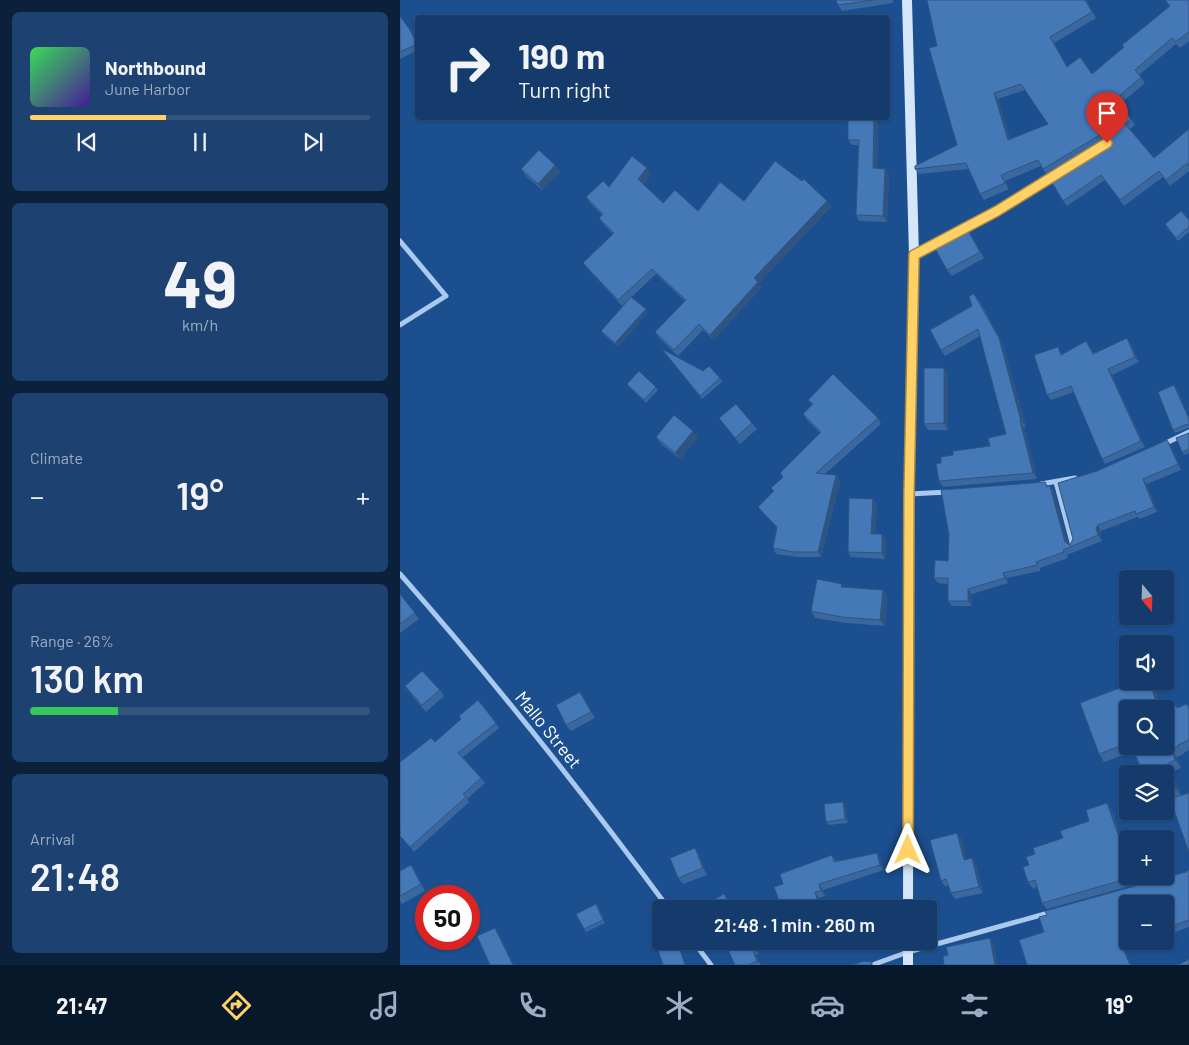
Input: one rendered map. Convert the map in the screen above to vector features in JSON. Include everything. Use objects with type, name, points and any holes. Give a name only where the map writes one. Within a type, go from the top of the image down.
[{"type":"main road","points":[[907,0],[914,255],[909,494],[908,900]]},
{"type":"main road","points":[[908,950],[908,965]]},
{"type":"street","points":[[951,236],[1060,173]]},
{"type":"street","points":[[400,240],[446,296],[400,324]]},
{"type":"street","points":[[914,255],[944,240]]},
{"type":"street","points":[[1158,447],[1189,432]]},
{"type":"street","points":[[1037,484],[1082,476]]},
{"type":"street","points":[[1056,482],[1073,546]]},
{"type":"street","points":[[909,494],[952,491]]},
{"type":"street","name":"Mallo Street","points":[[400,574],[453,635],[598,812],[662,900]]},
{"type":"street","points":[[937,940],[1058,910]]},
{"type":"street","points":[[700,950],[711,965]]},
{"type":"street","points":[[872,965],[902,950]]},
{"type":"building","points":[[836,0],[873,0],[838,5]]},
{"type":"building","points":[[927,0],[1085,0],[1092,12],[1050,37],[1067,67],[1080,57],[1092,74],[1124,47],[1122,45],[1170,6],[1165,0],[1189,0],[1189,32],[1175,42],[1172,38],[1135,70],[1141,77],[1116,99],[1131,119],[1125,124],[1154,158],[1189,129],[1189,166],[1187,163],[1166,180],[1159,171],[1120,200],[1101,175],[1063,201],[1048,176],[1105,141],[1107,137],[1103,133],[1043,169],[1038,160],[1001,175],[1005,183],[980,194],[966,163],[915,169],[915,166],[957,145],[929,48],[937,46]],"holes":[[[1021,84],[1048,124],[1008,140],[994,93]]]},
{"type":"building","points":[[400,16],[410,30],[415,40],[415,45],[400,52]]},
{"type":"building","points":[[848,120],[874,120],[873,168],[885,169],[883,216],[856,215],[859,140],[848,140]]},
{"type":"building","points":[[539,150],[555,165],[538,184],[521,169]]},
{"type":"building","points":[[632,156],[647,168],[638,179],[663,203],[675,190],[698,211],[720,182],[744,201],[775,161],[802,181],[804,179],[827,201],[754,278],[758,282],[710,335],[699,324],[674,350],[655,332],[686,300],[652,269],[618,300],[583,263],[614,233],[599,218],[603,214],[586,197],[603,181],[609,187]]},
{"type":"building","points":[[1181,211],[1189,220],[1189,227],[1176,238],[1165,224]]},
{"type":"building","points":[[965,225],[980,252],[947,270],[932,243]]},
{"type":"building","points":[[974,294],[999,338],[1033,473],[939,481],[936,464],[941,463],[941,457],[953,455],[953,451],[990,446],[988,438],[1006,434],[978,329],[941,350],[930,330],[972,306],[969,296]]},
{"type":"building","points":[[631,297],[646,309],[615,343],[601,331]]},
{"type":"building","points":[[1127,338],[1135,357],[1108,369],[1141,441],[1102,459],[1071,386],[1047,395],[1034,355],[1058,347],[1061,355],[1086,341],[1093,354]]},
{"type":"building","points":[[662,349],[703,371],[709,366],[720,378],[700,396]]},
{"type":"building","points":[[924,368],[944,368],[944,423],[924,424]]},
{"type":"building","points":[[639,371],[656,387],[644,400],[627,384]]},
{"type":"building","points":[[833,374],[878,418],[816,473],[836,475],[818,552],[794,552],[773,548],[777,527],[758,507],[774,491],[771,488],[783,477],[780,473],[821,432],[803,414],[813,404],[808,400]]},
{"type":"building","points":[[1174,385],[1189,419],[1189,426],[1187,424],[1173,430],[1158,392]]},
{"type":"building","points":[[736,404],[752,423],[735,438],[719,418]]},
{"type":"building","points":[[674,415],[693,431],[675,453],[656,437]]},
{"type":"building","points":[[1189,433],[1189,449],[1182,452],[1176,438]]},
{"type":"building","points":[[1167,440],[1178,464],[1143,479],[1154,507],[1136,514],[1135,511],[1098,525],[1096,528],[1098,535],[1063,550],[1064,552],[1036,562],[1037,565],[1003,573],[1005,578],[968,589],[968,601],[948,601],[948,578],[934,578],[935,560],[948,561],[949,535],[941,490],[1045,482],[1047,487],[1050,486],[1065,542],[1070,545],[1073,539],[1058,483],[1097,471]]},
{"type":"building","points":[[849,498],[873,499],[871,534],[882,534],[882,553],[848,552]]},
{"type":"building","points":[[817,579],[842,584],[841,587],[883,590],[880,620],[842,617],[811,611]]},
{"type":"building","points":[[400,594],[415,613],[400,624]]},
{"type":"building","points":[[422,671],[440,690],[422,705],[405,686]]},
{"type":"building","points":[[1119,688],[1119,690],[1152,690],[1156,700],[1119,700],[1119,746],[1099,754],[1080,703]]},
{"type":"building","points":[[580,692],[591,712],[566,725],[556,705]]},
{"type":"building","points":[[478,700],[496,723],[458,753],[481,778],[463,794],[466,797],[410,847],[400,836],[400,762],[431,738],[435,742],[461,719],[459,716]]},
{"type":"building","points":[[1187,704],[1189,709],[1189,740],[1174,748],[1174,706],[1176,705],[1177,708]]},
{"type":"building","points":[[1136,755],[1173,755],[1175,760],[1167,765],[1139,765]]},
{"type":"building","points":[[1189,793],[1189,852],[1174,810],[1174,798]]},
{"type":"building","points":[[843,802],[845,819],[826,822],[824,804]]},
{"type":"building","points":[[1107,803],[1119,837],[1119,881],[1042,903],[1035,880],[1028,882],[1023,867],[1029,865],[1026,857],[1035,854],[1033,848],[1063,838],[1060,831],[1089,821],[1086,810]]},
{"type":"building","points":[[957,833],[964,860],[972,858],[979,887],[951,893],[946,879],[941,881],[930,840]]},
{"type":"building","points":[[695,848],[703,868],[678,878],[670,858]]},
{"type":"building","points":[[877,853],[880,865],[819,884],[821,891],[815,892],[817,900],[779,900],[774,887],[783,884],[780,874],[832,855],[834,862]]},
{"type":"building","points":[[411,865],[421,884],[415,885],[415,887],[400,896],[400,871]]},
{"type":"building","points":[[1189,870],[1189,920],[1174,925],[1174,895],[1119,895],[1119,950],[1124,950],[1130,965],[1027,965],[1019,940],[1044,932],[1039,917],[1047,915],[1045,911],[1139,885],[1174,885],[1174,875]]},
{"type":"building","points":[[724,894],[728,900],[713,900]]},
{"type":"building","points":[[596,904],[603,920],[584,929],[576,914]]},
{"type":"building","points":[[495,928],[513,965],[490,965],[480,943],[480,935]]},
{"type":"building","points":[[990,938],[995,965],[944,965],[943,956],[948,955],[946,947]]},
{"type":"building","points":[[658,950],[680,950],[685,965],[663,965]]},
{"type":"building","points":[[728,950],[753,950],[757,961],[748,965],[735,965]]},
{"type":"building","points":[[1189,959],[1189,965],[1178,965]]},
{"type":"building","points":[[864,961],[872,962],[872,965],[852,965]]},
{"type":"route","points":[[908,850],[909,494],[914,255],[1044,184],[1107,143]]}]
